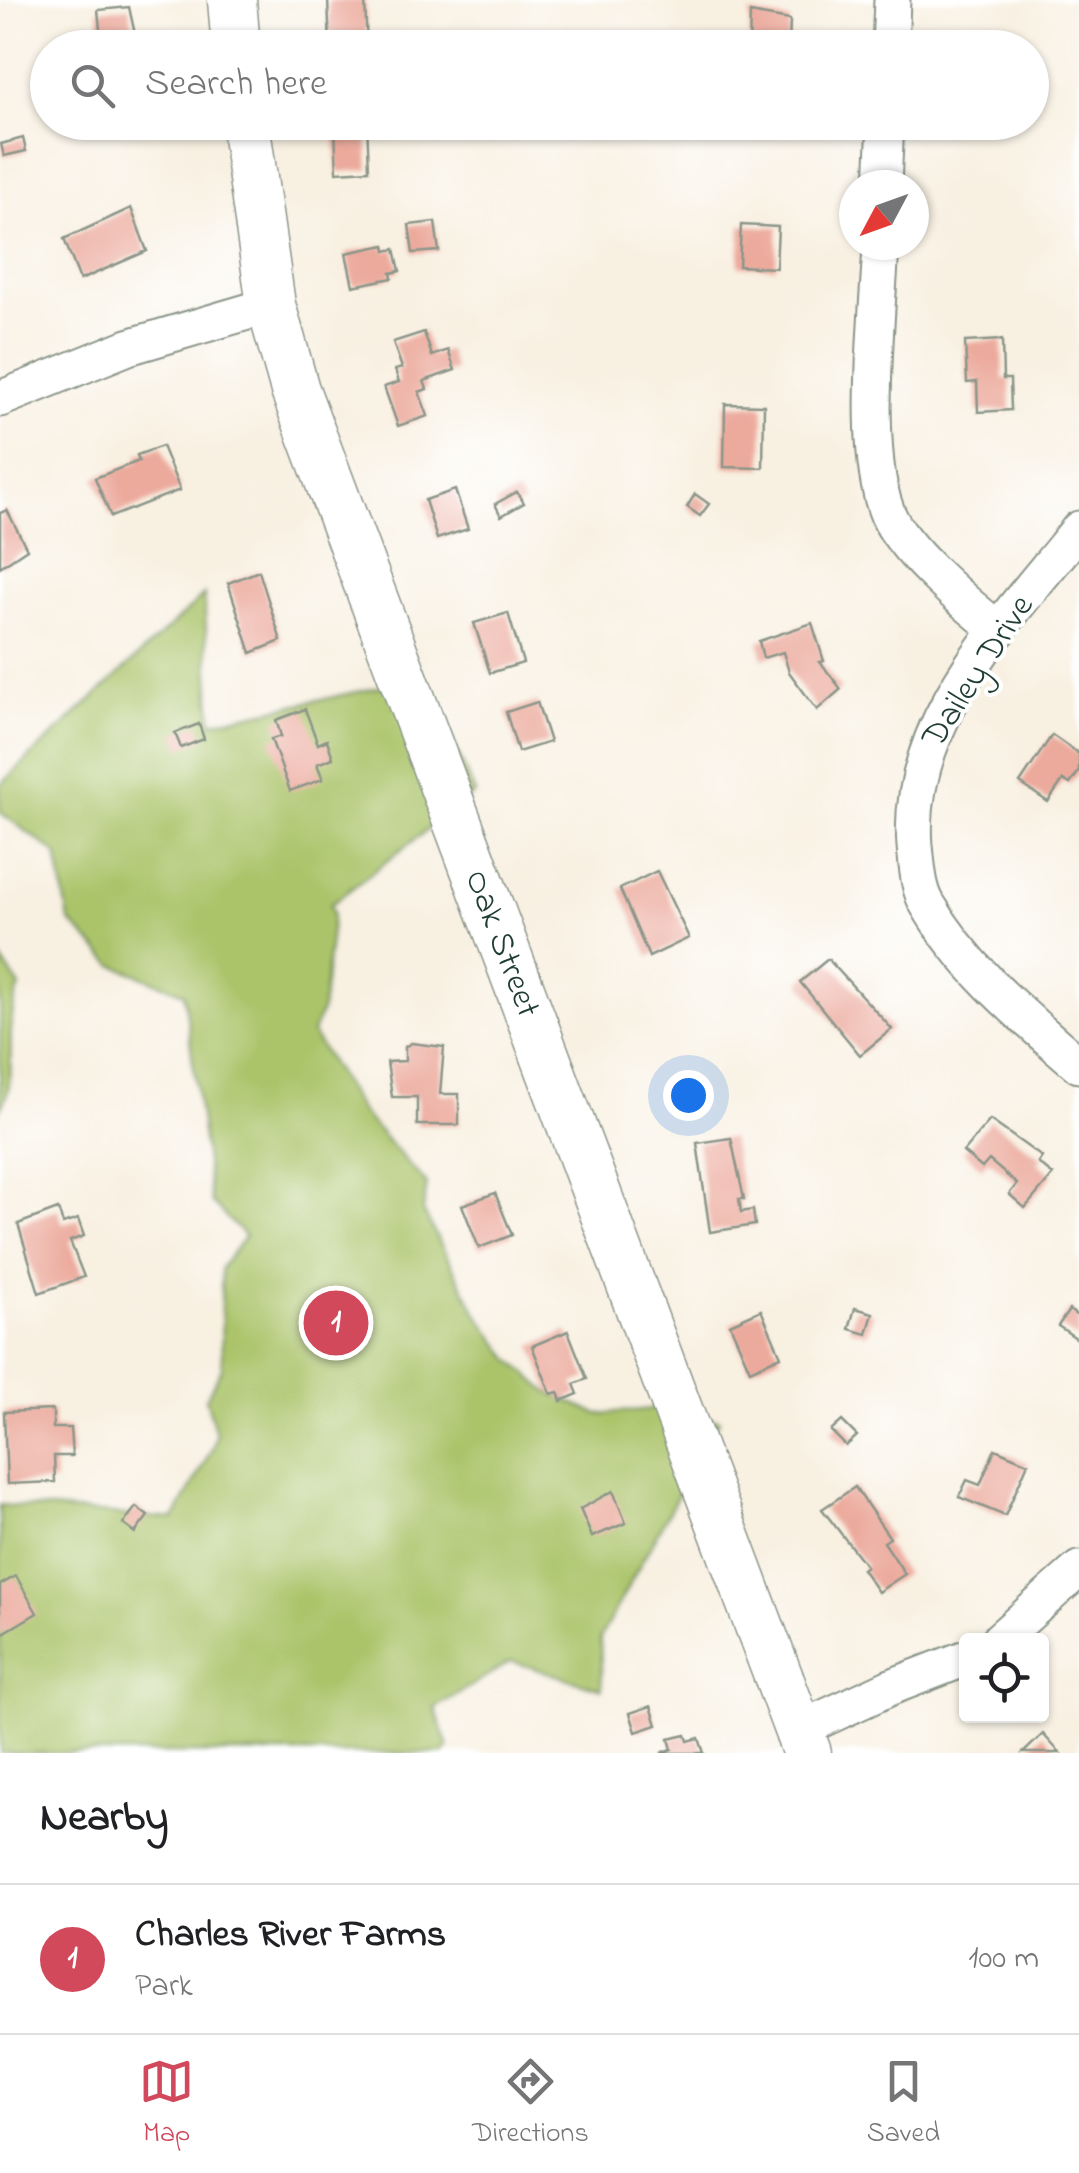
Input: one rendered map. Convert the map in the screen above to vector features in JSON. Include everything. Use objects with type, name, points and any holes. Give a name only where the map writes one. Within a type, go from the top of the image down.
[{"type":"main road","points":[[232,0],[234,30]]},
{"type":"main road","name":"Oak Street","points":[[248,140],[271,305],[302,408],[803,1741]]},
{"type":"street","points":[[891,30],[892,0]]},
{"type":"street","points":[[884,170],[885,140]]},
{"type":"street","points":[[880,260],[875,374],[878,477],[891,521],[960,600],[999,630]]},
{"type":"street","points":[[0,398],[128,347],[271,305]]},
{"type":"street","name":"Dailey Drive","points":[[1079,529],[999,630],[940,718],[923,756],[912,816],[916,863],[925,901],[973,970],[1079,1066]]},
{"type":"street","points":[[1007,1633],[1079,1569]]},
{"type":"street","points":[[803,1741],[890,1686],[959,1661]]},
{"type":"green space","points":[[204,595],[212,722],[424,678],[475,793],[330,905],[333,913],[322,1009],[312,1033],[361,1112],[427,1184],[423,1211],[477,1313],[510,1359],[549,1393],[598,1414],[663,1408],[719,1420],[600,1638],[602,1689],[511,1661],[435,1708],[448,1747],[444,1753],[0,1753],[0,1505],[174,1519],[213,1447],[216,1434],[206,1398],[222,1368],[221,1268],[245,1236],[211,1202],[184,993],[113,965],[69,921],[57,854],[0,812],[0,785]]},
{"type":"green space","points":[[0,958],[20,987],[12,1020],[10,1081],[0,1109]]},
{"type":"building","points":[[328,0],[365,0],[366,30],[329,30]]},
{"type":"building","points":[[129,7],[134,30],[100,30],[98,10]]},
{"type":"building","points":[[750,13],[790,20],[790,30],[750,30]]},
{"type":"building","points":[[23,138],[26,151],[4,156],[1,144]]},
{"type":"building","points":[[335,140],[368,140],[369,170],[337,172]]},
{"type":"building","points":[[131,208],[147,251],[80,280],[64,239]]},
{"type":"building","points":[[435,222],[439,251],[413,253],[409,225]]},
{"type":"building","points":[[741,225],[778,227],[776,268],[739,266]]},
{"type":"building","points":[[385,245],[386,251],[395,249],[400,271],[391,273],[392,278],[353,286],[346,253]]},
{"type":"building","points":[[424,332],[432,356],[448,350],[455,370],[424,381],[427,389],[419,392],[428,416],[398,426],[384,387],[399,382],[395,370],[402,368],[393,342]]},
{"type":"building","points":[[1002,340],[1003,379],[1010,379],[1011,410],[978,412],[977,382],[967,383],[965,342]]},
{"type":"building","points":[[725,404],[764,405],[763,468],[724,467]]},
{"type":"building","points":[[162,446],[180,490],[111,517],[95,478],[139,461],[137,455]]},
{"type":"building","points":[[455,490],[468,529],[437,539],[425,500]]},
{"type":"building","points":[[517,492],[524,503],[501,516],[495,504]]},
{"type":"building","points":[[695,494],[709,504],[700,516],[687,507]]},
{"type":"building","points":[[7,510],[27,549],[0,567],[0,513]]},
{"type":"building","points":[[259,571],[281,641],[251,653],[228,583]]},
{"type":"building","points":[[508,613],[523,663],[490,673],[474,623]]},
{"type":"building","points":[[812,623],[824,661],[820,662],[841,689],[817,710],[789,672],[783,652],[763,658],[759,641]]},
{"type":"building","points":[[537,702],[550,742],[518,752],[506,712]]},
{"type":"building","points":[[305,709],[318,744],[327,740],[333,758],[317,764],[323,779],[290,791],[271,739],[281,736],[276,720]]},
{"type":"building","points":[[199,724],[204,739],[181,748],[175,733]]},
{"type":"building","points":[[1052,735],[1079,754],[1079,771],[1070,784],[1063,780],[1048,802],[1020,783]]},
{"type":"building","points":[[657,871],[689,938],[649,957],[620,889]]},
{"type":"building","points":[[828,959],[892,1029],[860,1055],[800,982]]},
{"type":"building","points":[[411,1043],[444,1047],[440,1094],[459,1094],[459,1125],[417,1125],[417,1097],[392,1097],[387,1062],[405,1061],[405,1047]]},
{"type":"building","points":[[990,1120],[1042,1157],[1038,1163],[1053,1175],[1025,1208],[1009,1194],[1017,1184],[989,1160],[982,1168],[963,1152]]},
{"type":"building","points":[[731,1138],[744,1199],[739,1199],[741,1212],[753,1210],[755,1225],[710,1232],[697,1143]]},
{"type":"building","points":[[495,1193],[512,1235],[479,1248],[462,1205]]},
{"type":"building","points":[[58,1209],[63,1224],[78,1219],[84,1236],[70,1241],[84,1277],[39,1293],[18,1224]]},
{"type":"building","points":[[855,1308],[873,1313],[867,1334],[849,1329]]},
{"type":"building","points":[[761,1310],[781,1356],[750,1370],[730,1324]]},
{"type":"building","points":[[1069,1310],[1079,1317],[1079,1340],[1058,1326]]},
{"type":"building","points":[[568,1331],[587,1379],[574,1384],[578,1394],[561,1401],[558,1392],[551,1394],[532,1346]]},
{"type":"building","points":[[53,1410],[53,1428],[70,1428],[72,1456],[54,1456],[55,1482],[7,1484],[4,1412]]},
{"type":"building","points":[[842,1421],[857,1436],[846,1446],[831,1431]]},
{"type":"building","points":[[995,1449],[1028,1463],[1005,1516],[959,1497],[967,1480],[980,1485]]},
{"type":"building","points":[[855,1487],[890,1538],[884,1542],[905,1574],[878,1592],[862,1569],[866,1566],[822,1509]]},
{"type":"building","points":[[613,1491],[626,1523],[592,1537],[580,1509]]},
{"type":"building","points":[[136,1507],[148,1516],[135,1533],[123,1524]]},
{"type":"building","points":[[16,1576],[37,1613],[0,1635],[0,1585]]},
{"type":"building","points":[[651,1706],[657,1725],[636,1732],[630,1713]]},
{"type":"building","points":[[1043,1734],[1060,1753],[1023,1753]]},
{"type":"building","points":[[686,1735],[688,1741],[699,1738],[704,1753],[661,1753],[672,1749],[669,1739]]},
{"type":"place","name":"Charles River Farms","points":[[336,1323]]}]
